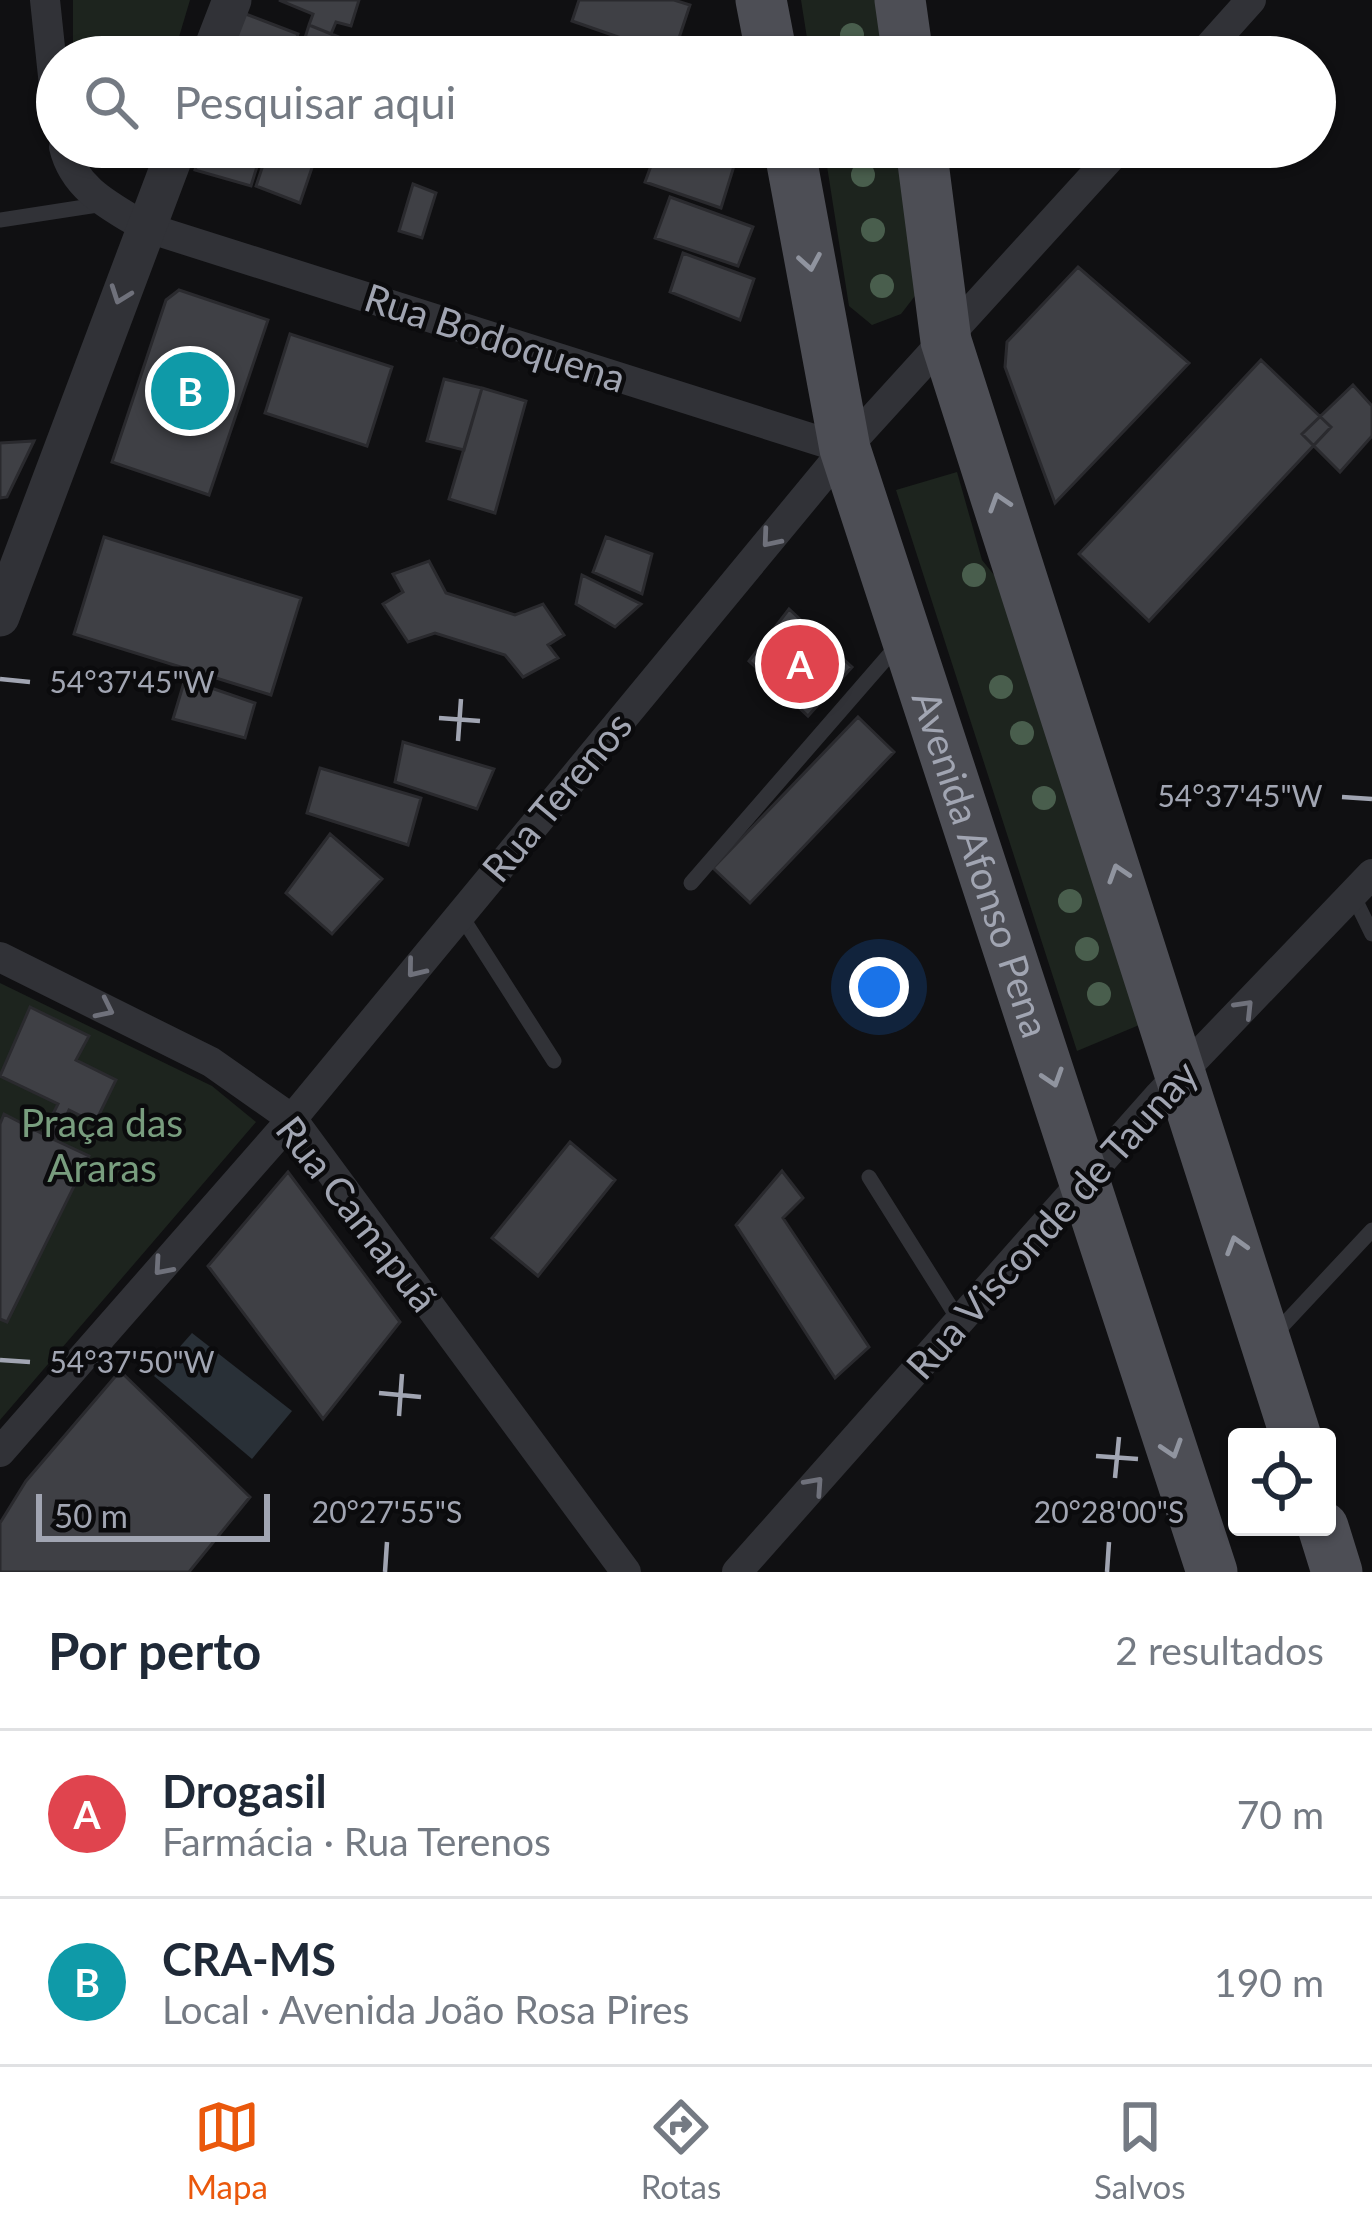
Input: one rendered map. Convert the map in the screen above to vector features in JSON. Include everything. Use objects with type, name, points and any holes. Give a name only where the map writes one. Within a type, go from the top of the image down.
[{"type":"main road","points":[[761,0],[768,36]]},
{"type":"main road","points":[[900,0],[905,36]]},
{"type":"main road","name":"Avenida Afonso Pena","points":[[793,168],[844,449],[1212,1572]]},
{"type":"main road","points":[[923,168],[946,341],[1183,1072],[1292,1428]]},
{"type":"main road","points":[[1326,1536],[1337,1572]]},
{"type":"street","points":[[45,0],[49,36]]},
{"type":"street","points":[[218,36],[232,0]]},
{"type":"street","points":[[1219,36],[1251,0]]},
{"type":"street","name":"Rua Bodoquena","points":[[69,168],[106,204],[145,227],[844,449]]},
{"type":"street","points":[[1,610],[169,168]]},
{"type":"street","name":"Rua Terenos","points":[[0,1452],[292,1119],[844,449],[1101,168]]},
{"type":"street","name":"Rua Visconde de Taunay","points":[[737,1572],[1183,1072],[1362,885]]},
{"type":"street","name":"Rua Camapuã","points":[[0,957],[211,1062],[292,1119],[626,1572]]},
{"type":"lane","points":[[0,220],[106,204]]},
{"type":"lane","points":[[691,883],[906,635]]},
{"type":"lane","points":[[1362,885],[1372,934]]},
{"type":"lane","points":[[460,914],[554,1061]]},
{"type":"lane","points":[[868,1178],[960,1322]]},
{"type":"lane","points":[[1266,1342],[1372,1230]]},
{"type":"green space","points":[[73,0],[190,0],[179,36],[73,36]]},
{"type":"green space","points":[[801,0],[882,0],[886,36],[807,36]]},
{"type":"green space","points":[[827,168],[903,168],[918,292],[901,314],[872,325],[849,306]]},
{"type":"green space","points":[[957,472],[982,560],[1015,601],[1144,1023],[1077,1051],[896,490]]},
{"type":"green space","name":"Praça das Araras","points":[[0,983],[212,1086],[256,1122],[0,1420]]},
{"type":"shaded area","points":[[192,1333],[292,1411],[252,1459],[154,1376]]},
{"type":"building","points":[[279,0],[359,0],[351,26],[336,22],[331,34],[309,25],[313,14]]},
{"type":"building","points":[[579,0],[674,0],[690,5],[680,36],[615,36],[572,21]]},
{"type":"building","points":[[243,13],[298,34],[297,36],[236,36]]},
{"type":"building","points":[[309,25],[336,36],[306,36]]},
{"type":"building","points":[[196,168],[257,168],[251,186]]},
{"type":"building","points":[[262,168],[312,168],[300,203],[256,186]]},
{"type":"building","points":[[650,168],[733,168],[721,208],[645,182]]},
{"type":"building","points":[[413,184],[436,193],[422,238],[399,231]]},
{"type":"building","points":[[670,197],[753,227],[738,266],[655,238]]},
{"type":"building","points":[[683,253],[754,279],[740,320],[670,292]]},
{"type":"building","points":[[1078,267],[1189,363],[1055,503],[1005,367],[1007,342]]},
{"type":"building","points":[[179,290],[268,320],[209,495],[112,462],[166,300]]},
{"type":"building","points":[[290,334],[392,367],[367,446],[265,413]]},
{"type":"building","points":[[1261,360],[1331,427],[1149,621],[1079,554]]},
{"type":"building","points":[[444,379],[482,388],[464,450],[427,441]]},
{"type":"building","points":[[1353,385],[1372,406],[1372,436],[1340,472],[1302,434]]},
{"type":"building","points":[[482,388],[526,401],[495,513],[449,499]]},
{"type":"building","points":[[34,441],[7,497],[0,498],[0,443]]},
{"type":"building","points":[[104,537],[301,598],[271,695],[74,634]]},
{"type":"building","points":[[606,537],[652,554],[642,594],[593,572]]},
{"type":"building","points":[[429,561],[446,593],[515,615],[543,604],[564,635],[548,645],[558,658],[523,677],[505,655],[435,633],[408,642],[383,604],[403,592],[393,574]]},
{"type":"building","points":[[582,575],[641,604],[615,627],[576,604]]},
{"type":"building","points":[[789,609],[852,667],[808,716],[749,661]]},
{"type":"building","points":[[185,679],[255,703],[245,738],[173,719]]},
{"type":"building","points":[[858,717],[894,752],[750,903],[713,868]]},
{"type":"building","points":[[403,742],[494,769],[477,809],[395,782]]},
{"type":"building","points":[[320,768],[421,798],[408,845],[307,813]]},
{"type":"building","points":[[330,834],[382,879],[332,934],[286,893]]},
{"type":"building","points":[[30,1007],[89,1036],[76,1060],[116,1080],[95,1123],[69,1110],[55,1140],[89,1156],[7,1322],[0,1319],[0,1124],[4,1114],[43,1134],[58,1104],[0,1076]]},
{"type":"building","points":[[570,1142],[615,1180],[538,1276],[492,1238]]},
{"type":"building","points":[[782,1171],[803,1198],[783,1218],[869,1347],[835,1378],[736,1225]]},
{"type":"building","points":[[288,1172],[400,1322],[323,1419],[208,1266]]},
{"type":"building","points":[[120,1371],[250,1497],[189,1572],[0,1572],[0,1523],[26,1481]]},
{"type":"place","name":"CRA-MS","points":[[190,391]]},
{"type":"place","name":"Drogasil","points":[[800,664]]}]
